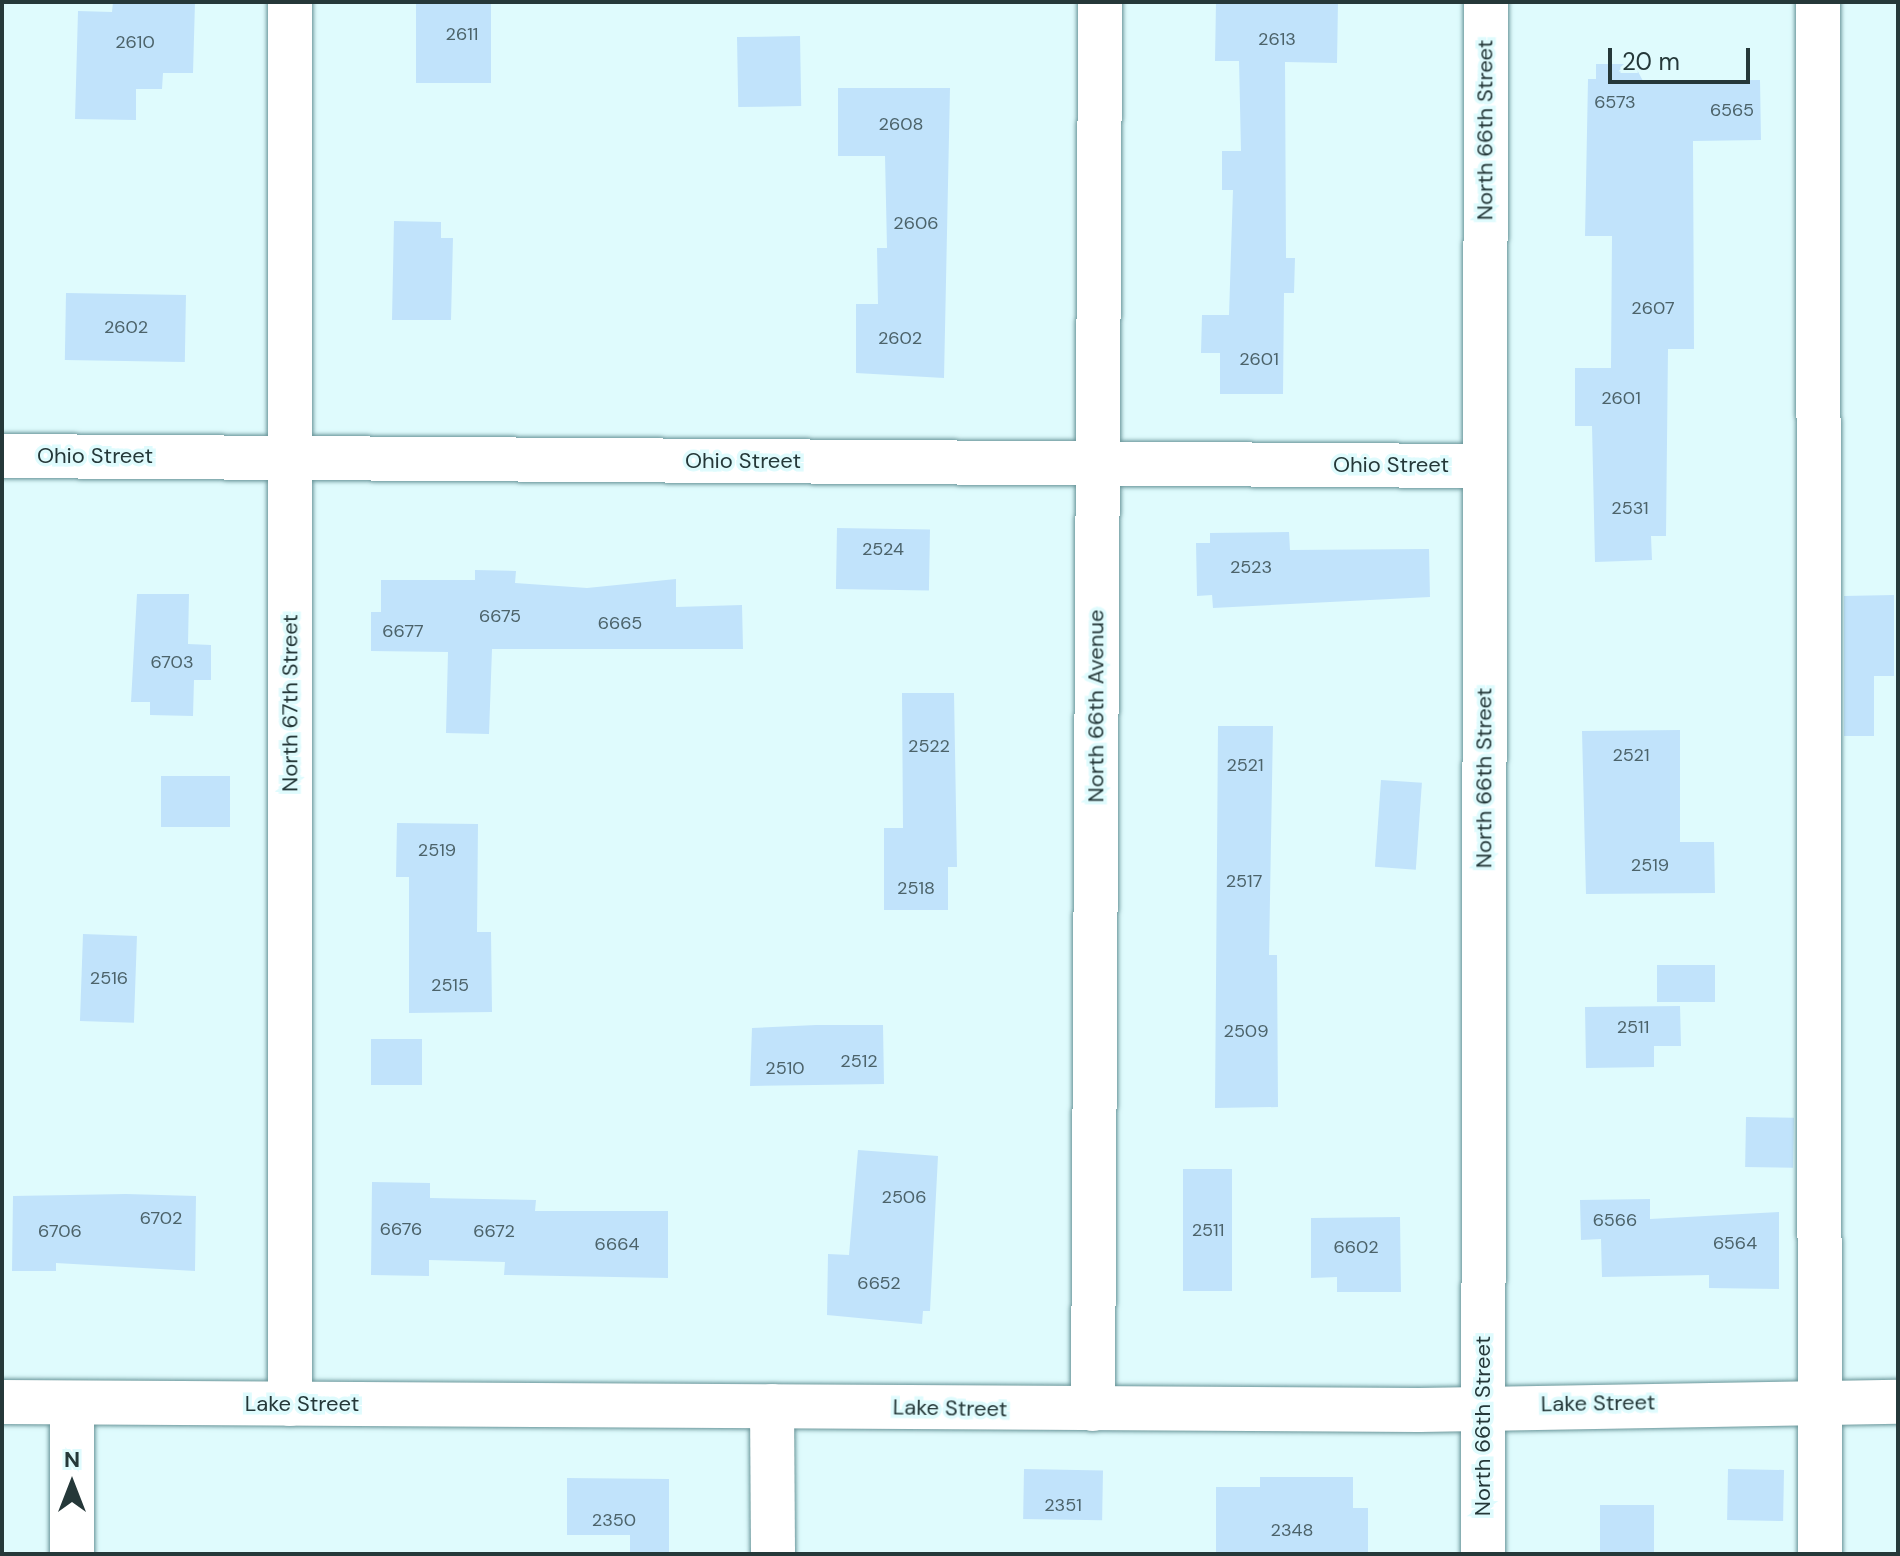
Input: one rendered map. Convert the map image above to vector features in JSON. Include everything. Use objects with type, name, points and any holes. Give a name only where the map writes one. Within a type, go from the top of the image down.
[{"type":"street","name":"North 67th Street","points":[[290,2],[290,1404]]},
{"type":"street","name":"North 66th Avenue","points":[[1093,1409],[1100,2]]},
{"type":"street","name":"North 66th Street","points":[[1483,1554],[1486,2]]},
{"type":"street","points":[[1818,2],[1820,1554]]},
{"type":"street","name":"Ohio Street","points":[[2,456],[1485,466]]},
{"type":"street","name":"Lake Street","points":[[2,1402],[1093,1409],[1898,1402]]},
{"type":"street","points":[[72,1403],[72,1554]]},
{"type":"street","points":[[772,1406],[773,1554]]},
{"type":"building","points":[[113,2],[195,2],[193,73],[163,73],[162,89],[136,89],[136,120],[75,119],[78,11],[112,12]]},
{"type":"building","points":[[416,2],[491,2],[491,83],[416,83]]},
{"type":"building","points":[[1216,2],[1338,2],[1337,63],[1285,62],[1286,258],[1295,258],[1294,293],[1284,293],[1283,394],[1220,394],[1220,353],[1201,353],[1202,315],[1229,315],[1233,190],[1222,190],[1222,151],[1241,151],[1239,61],[1215,61]]},
{"type":"building","points":[[800,36],[801,106],[738,107],[737,37]]},
{"type":"building","points":[[1596,64],[1634,64],[1643,81],[1760,80],[1761,140],[1693,141],[1694,349],[1668,349],[1666,536],[1651,536],[1652,560],[1595,562],[1592,426],[1575,426],[1575,368],[1611,368],[1612,236],[1585,236],[1588,79],[1596,79]]},
{"type":"building","points":[[838,88],[950,88],[944,378],[856,373],[856,304],[878,304],[877,248],[887,248],[885,156],[838,156]]},
{"type":"building","points":[[394,221],[441,222],[441,238],[453,238],[451,320],[392,320]]},
{"type":"building","points":[[66,293],[186,295],[185,362],[65,360]]},
{"type":"building","points":[[837,528],[930,530],[929,591],[836,589]]},
{"type":"building","points":[[1289,532],[1290,550],[1429,549],[1430,597],[1213,608],[1212,595],[1197,596],[1196,543],[1210,543],[1210,533]]},
{"type":"building","points":[[475,570],[516,571],[515,583],[587,588],[676,579],[676,607],[742,605],[743,649],[492,649],[489,734],[446,733],[448,652],[371,651],[371,612],[381,612],[381,580],[475,580]]},
{"type":"building","points":[[137,594],[189,594],[188,644],[211,645],[211,680],[194,680],[193,716],[150,715],[150,702],[131,702]]},
{"type":"building","points":[[1894,595],[1894,676],[1874,676],[1874,736],[1844,736],[1844,596]]},
{"type":"building","points":[[902,693],[954,693],[957,867],[948,867],[948,910],[884,910],[884,828],[903,828]]},
{"type":"building","points":[[1218,726],[1273,726],[1269,955],[1277,955],[1278,1107],[1215,1108]]},
{"type":"building","points":[[1680,730],[1680,842],[1714,842],[1715,893],[1586,894],[1582,731]]},
{"type":"building","points":[[161,776],[230,776],[230,827],[161,827]]},
{"type":"building","points":[[1381,780],[1422,783],[1416,870],[1375,867]]},
{"type":"building","points":[[397,823],[478,824],[477,932],[491,932],[492,1012],[409,1013],[409,877],[396,877]]},
{"type":"building","points":[[83,934],[137,936],[134,1023],[80,1021]]},
{"type":"building","points":[[1657,965],[1715,965],[1715,1002],[1657,1002]]},
{"type":"building","points":[[1680,1006],[1681,1046],[1654,1046],[1654,1067],[1586,1068],[1585,1007]]},
{"type":"building","points":[[883,1025],[884,1084],[750,1086],[752,1028]]},
{"type":"building","points":[[371,1039],[422,1039],[422,1085],[371,1085]]},
{"type":"building","points":[[1746,1117],[1794,1118],[1793,1168],[1745,1167]]},
{"type":"building","points":[[858,1150],[938,1156],[930,1311],[923,1311],[922,1324],[827,1315],[828,1254],[849,1255]]},
{"type":"building","points":[[1183,1169],[1232,1169],[1232,1291],[1183,1291]]},
{"type":"building","points":[[372,1182],[430,1183],[430,1198],[536,1200],[535,1211],[668,1211],[668,1278],[504,1275],[505,1262],[429,1260],[429,1276],[371,1275]]},
{"type":"building","points":[[13,1196],[196,1196],[195,1271],[56,1263],[56,1271],[12,1271]]},
{"type":"building","points":[[1650,1199],[1650,1219],[1779,1212],[1779,1289],[1709,1288],[1709,1275],[1602,1277],[1601,1239],[1581,1240],[1580,1200]]},
{"type":"building","points":[[1400,1217],[1401,1292],[1337,1292],[1337,1277],[1311,1278],[1311,1218]]},
{"type":"building","points":[[1024,1469],[1103,1470],[1102,1520],[1023,1519]]},
{"type":"building","points":[[1728,1469],[1784,1470],[1783,1521],[1727,1520]]},
{"type":"building","points":[[1260,1477],[1353,1477],[1353,1508],[1368,1508],[1368,1552],[1216,1553],[1216,1487],[1260,1487]]},
{"type":"building","points":[[567,1478],[669,1479],[669,1554],[630,1554],[630,1535],[567,1535]]},
{"type":"building","points":[[1600,1505],[1654,1505],[1654,1554],[1600,1554]]}]
